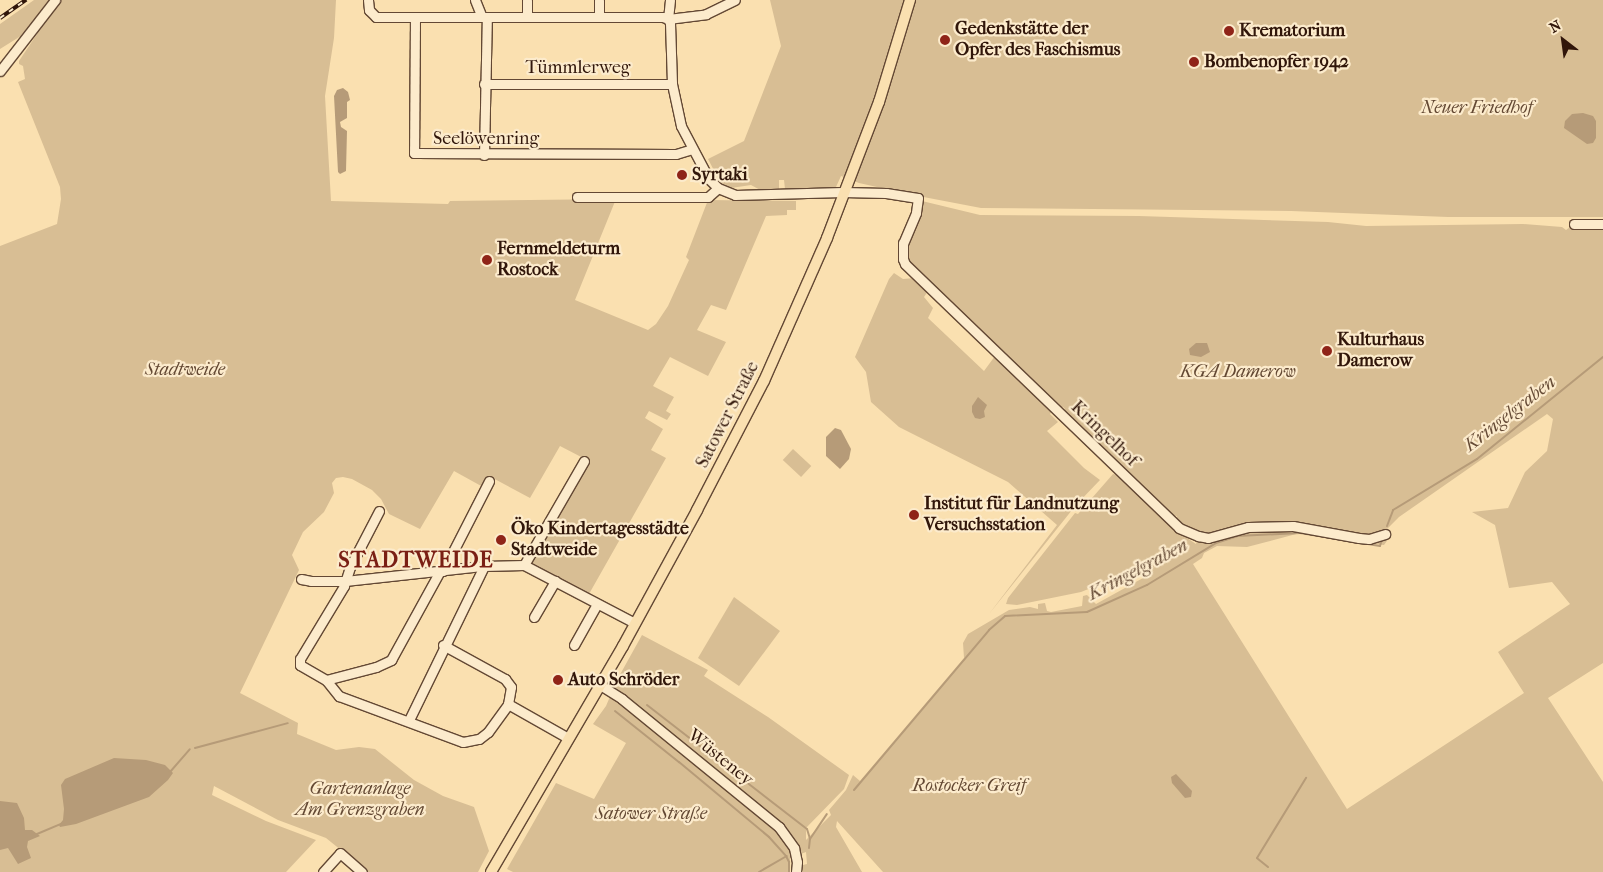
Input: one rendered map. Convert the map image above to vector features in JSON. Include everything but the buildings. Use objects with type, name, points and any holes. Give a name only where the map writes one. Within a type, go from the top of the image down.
[{"type":"main road","name":"Satower Straße","points":[[492,871],[635,623],[697,510],[770,367],[820,255],[879,102],[910,0]]},
{"type":"street","points":[[0,70],[3,60],[55,0]]},
{"type":"street","points":[[368,0],[369,10],[376,17],[599,17],[668,19],[706,14],[735,0]]},
{"type":"street","points":[[475,0],[484,17],[484,155]]},
{"type":"street","points":[[527,0],[527,17]]},
{"type":"street","points":[[599,0],[599,17]]},
{"type":"street","points":[[670,0],[668,19],[670,23],[672,84],[681,126],[709,179],[718,188],[735,195],[843,192]]},
{"type":"street","points":[[360,15],[369,10]]},
{"type":"street","name":"Seelöwenring","points":[[415,18],[414,154],[676,154],[692,149]]},
{"type":"street","name":"Tümmlerweg","points":[[484,84],[672,84]]},
{"type":"street","points":[[577,197],[708,197],[718,188]]},
{"type":"street","name":"Kringelhof","points":[[843,192],[886,193],[918,198],[916,213],[904,243],[903,259],[905,264],[1179,528],[1208,538],[1248,527],[1285,526],[1364,539],[1386,534]]},
{"type":"street","points":[[1574,224],[1603,224]]},
{"type":"street","points":[[524,565],[584,461]]},
{"type":"street","points":[[326,680],[376,667],[391,660],[489,480]]},
{"type":"street","points":[[379,511],[350,567],[345,581],[300,659],[303,668],[326,680],[339,696],[373,710],[409,720],[463,742],[480,739],[488,732],[508,704],[510,684],[443,645]]},
{"type":"street","points":[[301,579],[311,581],[345,581],[484,566],[524,565],[635,623]]},
{"type":"street","points":[[409,720],[443,645],[484,566]]},
{"type":"street","points":[[534,617],[555,581]]},
{"type":"street","points":[[574,645],[597,604]]},
{"type":"street","name":"Wüsteney","points":[[600,685],[622,699],[779,827],[794,848],[796,872]]},
{"type":"street","points":[[508,704],[568,738]]},
{"type":"street","points":[[323,872],[340,853],[362,872]]},
{"type":"green space","name":"Stadtweide","points":[[34,0],[336,0],[334,38],[325,96],[331,201],[448,204],[450,201],[616,199],[575,300],[648,330],[656,324],[668,306],[689,260],[686,257],[708,200],[796,201],[796,210],[787,210],[787,215],[766,216],[726,310],[711,305],[697,330],[726,342],[708,376],[670,357],[653,386],[674,397],[666,411],[671,414],[667,420],[649,411],[645,418],[663,429],[651,450],[666,458],[589,594],[529,562],[587,460],[560,446],[530,498],[489,476],[483,487],[454,471],[420,529],[389,514],[381,499],[372,490],[352,479],[336,478],[332,483],[334,493],[324,512],[303,532],[292,555],[299,570],[240,693],[298,723],[297,734],[336,750],[359,747],[375,749],[414,780],[443,796],[474,807],[489,851],[478,872],[368,872],[326,838],[278,820],[214,786],[212,795],[266,821],[316,840],[286,872],[0,872],[0,246],[57,224],[61,199],[60,187],[18,82],[25,79],[23,66],[19,64],[19,61],[37,34],[32,29],[0,49],[0,24]]},
{"type":"green space","name":"Neuer Friedhof","points":[[770,0],[1603,0],[1603,217],[1448,217],[1291,211],[981,208],[859,183],[841,176],[836,187],[785,189],[784,180],[779,180],[779,190],[764,192],[751,185],[731,188],[720,182],[708,159],[744,141],[781,46]]},
{"type":"green space","points":[[922,201],[980,215],[1139,216],[1328,222],[1366,226],[1523,224],[1562,227],[1566,230],[1570,227],[1603,226],[1603,663],[1548,698],[1603,782],[1603,872],[883,872],[837,821],[836,827],[862,872],[803,872],[803,865],[807,864],[806,852],[790,858],[790,872],[513,872],[507,869],[556,783],[594,799],[626,743],[593,724],[606,706],[617,680],[642,635],[708,670],[704,676],[768,717],[849,775],[844,789],[806,828],[806,840],[831,815],[829,810],[846,790],[853,775],[860,781],[964,658],[963,643],[968,634],[1009,610],[1030,607],[1038,609],[1038,604],[1045,603],[1047,611],[1051,612],[1082,606],[1083,596],[1087,595],[1096,604],[1143,578],[1136,570],[1081,592],[1017,605],[1006,604],[1008,598],[1075,513],[1078,514],[1113,474],[1117,475],[1175,530],[1196,544],[1197,539],[1176,521],[1177,516],[1170,515],[1063,411],[1065,409],[1063,407],[1059,407],[973,327],[975,323],[970,322],[907,262],[906,240]],"holes":[[[1547,414],[1553,419],[1547,451],[1525,472],[1508,508],[1472,512],[1495,525],[1509,588],[1552,582],[1570,604],[1498,652],[1524,693],[1347,809],[1193,564],[1202,558],[1204,553],[1217,546],[1247,547],[1300,533],[1341,541],[1384,545],[1389,538],[1385,531],[1399,517]]]},
{"type":"green space","points":[[894,273],[903,279],[915,278],[928,291],[924,297],[933,308],[928,318],[984,371],[995,356],[1052,411],[1050,414],[1058,422],[1047,431],[1084,468],[1100,480],[1076,505],[989,614],[1057,525],[1008,482],[899,427],[871,402],[866,372],[855,357],[889,279]]},
{"type":"green space","points":[[793,449],[811,466],[801,477],[783,460]]},
{"type":"green space","points":[[734,597],[780,631],[739,686],[698,658]]},
{"type":"shaded area","points":[[343,88],[348,92],[350,100],[347,102],[347,118],[340,122],[341,127],[347,131],[346,171],[340,174],[338,172],[334,96],[337,90]]},
{"type":"shaded area","points":[[1583,113],[1593,116],[1596,121],[1596,138],[1593,143],[1587,144],[1564,128],[1565,121],[1572,114]]},
{"type":"shaded area","points":[[1196,343],[1207,343],[1210,352],[1201,357],[1190,355],[1189,349]]},
{"type":"shaded area","points":[[978,397],[987,405],[984,411],[985,417],[980,419],[975,418],[972,412],[972,406]]},
{"type":"shaded area","points":[[835,428],[841,430],[851,449],[849,459],[840,469],[826,456],[826,437]]},
{"type":"shaded area","points":[[114,758],[146,760],[165,765],[173,773],[149,797],[76,824],[60,827],[64,809],[61,785],[65,779]]},
{"type":"shaded area","points":[[1176,774],[1192,791],[1191,797],[1185,798],[1172,783],[1171,777]]},
{"type":"shaded area","points":[[0,801],[17,803],[24,818],[25,830],[32,830],[40,836],[28,841],[27,847],[31,858],[18,864],[8,848],[0,850]]},
{"type":"waterway","name":"Kringelgraben","points":[[1387,526],[1393,510],[1477,459],[1603,357]]},
{"type":"waterway","name":"Kringelgraben","points":[[854,790],[989,630],[1005,616],[1087,612],[1147,585],[1216,543],[1237,536],[1300,533],[1380,546],[1382,539]]},
{"type":"waterway","points":[[647,705],[807,829],[810,839]]},
{"type":"waterway","points":[[615,711],[769,837],[786,856],[789,862],[789,872]]},
{"type":"waterway","points":[[195,748],[288,723]]},
{"type":"waterway","points":[[170,772],[190,749]]},
{"type":"waterway","points":[[1268,867],[1257,858],[1306,778]]},
{"type":"waterway","name":"Kringelgraben","points":[[809,848],[810,839],[827,814]]},
{"type":"waterway","points":[[37,834],[61,824]]},
{"type":"waterway","name":"Kringelgraben","points":[[759,872],[787,856]]},
{"type":"railway","points":[[0,18],[26,0]]},
{"type":"place","name":"Krematorium","points":[[1229,31]]},
{"type":"place","name":"Gedenkstätte der Opfer des Faschismus","points":[[945,40]]},
{"type":"place","name":"Bombenopfer 1942","points":[[1194,62]]},
{"type":"place","name":"Syrtaki","points":[[682,175]]},
{"type":"place","name":"Fernmeldeturm Rostock","points":[[487,260]]},
{"type":"place","name":"Kulturhaus Damerow","points":[[1327,351]]},
{"type":"place","name":"Institut für Landnutzung Versuchsstation","points":[[914,515]]},
{"type":"place","name":"Öko Kindertagesstädte Stadtweide","points":[[501,540]]},
{"type":"place","name":"Auto Schröder","points":[[558,680]]},
{"type":"district","name":"STADTWEIDE","points":[[416,561]]},
{"type":"park label","name":"KGA Damerow","points":[[1238,372]]},
{"type":"park label","name":"Rostocker Greif","points":[[969,786]]},
{"type":"park label","name":"Gartenanlage Am Grenzgraben","points":[[360,800]]}]
